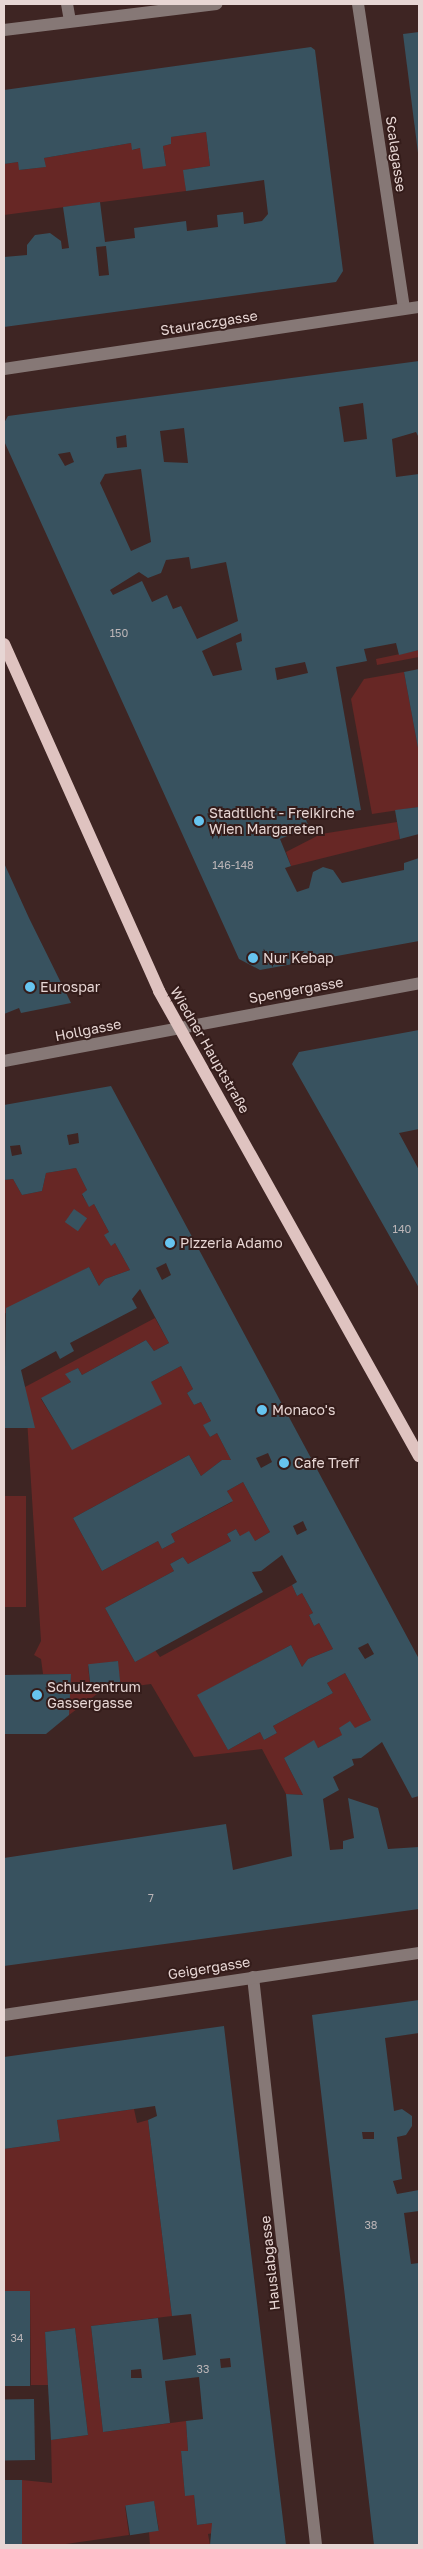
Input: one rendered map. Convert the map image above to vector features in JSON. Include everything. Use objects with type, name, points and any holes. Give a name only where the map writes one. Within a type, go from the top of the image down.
[{"type":"main road","name":"Wiedner Hauptstraße","points":[[4,644],[178,1028],[418,1451]]},
{"type":"street","points":[[67,4],[70,21]]},
{"type":"street","points":[[4,30],[216,4]]},
{"type":"street","name":"Scalagasse","points":[[358,4],[404,309]]},
{"type":"street","name":"Stauraczgasse","points":[[4,369],[419,307]]},
{"type":"street","name":"Spengergasse","points":[[178,1028],[419,983]]},
{"type":"street","name":"Hollgasse","points":[[4,1061],[178,1028]]},
{"type":"street","name":"Geigergasse","points":[[4,2015],[419,1953]]},
{"type":"street","name":"Hauslabgasse","points":[[253,1977],[316,2545]]},
{"type":"shaded area","points":[[206,132],[210,166],[184,170],[186,191],[4,215],[4,164],[18,162],[20,170],[45,167],[44,158],[131,143],[133,150],[140,148],[166,165],[163,146],[171,144],[171,137]]},
{"type":"shaded area","points":[[419,650],[419,657],[377,665],[376,659]]},
{"type":"shaded area","points":[[404,672],[419,753],[419,807],[372,814],[351,699],[364,679]]},
{"type":"shaded area","points":[[397,822],[400,839],[291,866],[286,852],[321,834]]},
{"type":"shaded area","points":[[76,1168],[87,1190],[82,1195],[89,1206],[94,1204],[109,1232],[105,1235],[111,1245],[115,1243],[130,1270],[105,1279],[99,1286],[89,1267],[4,1314],[4,1180],[13,1179],[22,1195],[42,1191],[46,1173]]},
{"type":"shaded area","points":[[155,1318],[169,1343],[154,1351],[146,1340],[82,1375],[78,1368],[66,1374],[71,1382],[41,1399],[72,1449],[151,1382],[181,1366],[193,1389],[187,1393],[194,1405],[201,1402],[211,1421],[204,1425],[210,1437],[217,1433],[231,1460],[222,1460],[201,1476],[189,1455],[73,1518],[102,1571],[158,1541],[162,1549],[175,1542],[171,1534],[232,1502],[227,1491],[243,1482],[270,1532],[255,1541],[240,1536],[236,1529],[227,1534],[231,1541],[188,1564],[183,1557],[170,1564],[174,1571],[105,1608],[135,1662],[155,1650],[160,1657],[292,1585],[297,1596],[302,1593],[313,1613],[309,1615],[314,1626],[319,1623],[333,1649],[308,1659],[302,1667],[291,1645],[198,1695],[228,1750],[260,1732],[264,1740],[277,1733],[273,1726],[333,1693],[327,1683],[345,1673],[371,1720],[318,1748],[313,1741],[284,1758],[303,1795],[286,1794],[262,1749],[194,1757],[151,1684],[121,1688],[117,1661],[88,1666],[91,1692],[101,1691],[69,1715],[71,1674],[43,1674],[41,1659],[34,1655],[41,1641],[25,1387]]},
{"type":"shaded area","points":[[4,1496],[26,1496],[26,1607],[4,1607]]},
{"type":"shaded area","points":[[134,2109],[137,2123],[148,2120],[172,2316],[91,2326],[103,2432],[186,2421],[188,2451],[181,2451],[185,2495],[194,2495],[197,2525],[212,2523],[213,2533],[208,2534],[210,2545],[150,2545],[149,2532],[159,2530],[154,2502],[125,2506],[129,2535],[59,2545],[22,2545],[22,2480],[52,2483],[51,2440],[88,2435],[75,2328],[45,2332],[48,2385],[31,2385],[30,2291],[4,2291],[4,2149],[60,2141],[57,2120]]},
{"type":"building","points":[[419,32],[419,153],[418,153],[403,34]]},
{"type":"building","points":[[311,47],[315,50],[343,271],[336,282],[4,327],[4,257],[27,255],[27,245],[35,235],[50,233],[61,241],[62,249],[69,248],[63,207],[100,202],[105,242],[135,238],[134,228],[186,221],[187,231],[218,227],[217,215],[243,212],[244,224],[262,221],[268,214],[264,180],[186,191],[183,170],[210,166],[206,132],[171,137],[171,144],[163,146],[166,166],[143,169],[140,148],[132,150],[131,143],[44,158],[46,167],[19,170],[18,162],[4,164],[4,90]],"holes":[[[106,246],[109,275],[99,276],[96,247]]]},
{"type":"building","points":[[419,361],[419,438],[416,432],[392,439],[396,477],[419,474],[419,650],[399,655],[396,643],[364,649],[367,661],[336,667],[361,810],[306,820],[309,827],[280,839],[291,866],[285,868],[297,892],[309,888],[313,872],[323,867],[333,870],[342,883],[404,870],[404,863],[419,858],[419,941],[260,970],[239,959],[4,441],[4,423],[8,416]],"holes":[[[363,403],[367,439],[344,442],[339,407]],[[184,428],[188,463],[164,462],[160,431]],[[126,435],[127,447],[117,448],[116,437]],[[70,452],[74,462],[65,466],[58,454]],[[141,469],[151,542],[131,551],[100,483],[105,474]],[[189,557],[191,569],[226,562],[238,621],[197,639],[181,606],[173,609],[167,595],[152,602],[142,581],[113,595],[110,590],[139,572],[148,578],[161,573],[166,560]],[[241,633],[242,641],[236,643],[242,670],[213,676],[202,651]],[[305,662],[308,673],[277,680],[275,668]]]},
{"type":"building","points":[[419,669],[419,748],[418,748],[404,672]]},
{"type":"building","points":[[419,807],[419,834],[400,839],[395,810]]},
{"type":"building","points":[[4,863],[71,1003],[21,1013],[19,1008],[4,1014]]},
{"type":"building","points":[[419,1030],[419,1129],[399,1133],[419,1170],[419,1288],[292,1064],[299,1052]]},
{"type":"building","points":[[111,1086],[419,1659],[419,1796],[412,1798],[382,1742],[361,1758],[352,1759],[354,1765],[333,1777],[339,1790],[323,1799],[330,1850],[343,1849],[343,1841],[354,1838],[348,1798],[378,1808],[388,1849],[419,1847],[419,1909],[4,1966],[4,1858],[226,1824],[233,1870],[292,1856],[286,1794],[303,1795],[284,1758],[314,1740],[318,1748],[342,1735],[339,1728],[350,1721],[355,1728],[371,1720],[345,1673],[327,1683],[333,1693],[273,1726],[277,1733],[264,1740],[260,1732],[228,1750],[197,1695],[291,1645],[302,1667],[308,1659],[333,1649],[319,1623],[314,1626],[309,1615],[313,1613],[302,1593],[297,1596],[292,1585],[297,1582],[282,1555],[261,1571],[252,1572],[263,1592],[135,1662],[105,1608],[174,1571],[170,1564],[183,1557],[188,1564],[231,1541],[227,1534],[236,1529],[240,1536],[249,1531],[255,1541],[270,1532],[243,1482],[227,1491],[233,1501],[171,1534],[175,1542],[162,1549],[158,1541],[102,1571],[73,1518],[189,1455],[201,1476],[222,1460],[231,1460],[217,1433],[210,1437],[203,1425],[211,1421],[201,1402],[194,1405],[187,1393],[193,1389],[181,1366],[151,1382],[162,1404],[72,1450],[41,1398],[71,1382],[65,1374],[78,1368],[82,1375],[146,1340],[154,1351],[169,1343],[140,1289],[132,1299],[137,1308],[70,1343],[74,1351],[60,1359],[56,1351],[21,1370],[35,1428],[4,1428],[6,1308],[89,1267],[99,1286],[105,1279],[130,1270],[115,1243],[111,1246],[104,1235],[109,1232],[94,1204],[89,1207],[82,1194],[87,1190],[76,1168],[46,1173],[42,1191],[22,1195],[13,1179],[4,1180],[4,1105]],"holes":[[[78,1133],[79,1143],[69,1145],[67,1135]],[[20,1145],[22,1154],[12,1156],[10,1146]],[[166,1263],[171,1275],[162,1280],[156,1268]],[[268,1453],[272,1462],[261,1468],[256,1458]],[[303,1521],[307,1530],[297,1535],[293,1526]],[[368,1643],[374,1654],[365,1659],[358,1648]]]},
{"type":"building","points":[[74,1209],[87,1218],[78,1231],[65,1222]]},
{"type":"building","points":[[118,1661],[121,1688],[91,1691],[88,1664]]},
{"type":"building","name":"Schulzentrum Gassergasse","points":[[71,1674],[69,1715],[46,1734],[4,1734],[4,1675]]},
{"type":"building","points":[[419,2000],[419,2033],[385,2038],[394,2111],[402,2109],[412,2116],[412,2126],[406,2135],[397,2137],[402,2179],[393,2181],[397,2194],[419,2190],[419,2211],[404,2213],[411,2264],[419,2263],[419,2545],[374,2545],[312,2015]],"holes":[[[362,2132],[374,2132],[374,2139],[363,2139]]]},
{"type":"building","points":[[224,2026],[286,2545],[210,2545],[212,2523],[197,2525],[194,2495],[185,2496],[181,2451],[188,2451],[186,2421],[203,2419],[199,2377],[165,2381],[170,2423],[103,2432],[91,2326],[158,2318],[163,2360],[196,2355],[191,2314],[172,2316],[148,2120],[157,2116],[155,2106],[57,2120],[60,2141],[4,2149],[4,2057]],"holes":[[[230,2358],[231,2367],[221,2368],[220,2359]],[[141,2369],[142,2378],[131,2378],[131,2370]]]},
{"type":"building","points":[[4,2291],[30,2291],[30,2386],[4,2386]]},
{"type":"building","points":[[75,2328],[88,2435],[51,2440],[45,2332]]},
{"type":"building","points":[[34,2399],[35,2460],[5,2461],[4,2400]]},
{"type":"building","points":[[4,2480],[22,2480],[22,2545],[4,2545]]},
{"type":"building","points":[[154,2501],[159,2531],[130,2535],[125,2506]]},
{"type":"place","name":"Stadtlicht - Freikirche Wien Margareten","points":[[199,821]]},
{"type":"place","name":"Nur Kebap","points":[[253,958]]},
{"type":"place","name":"Eurospar","points":[[30,987]]},
{"type":"place","name":"Pizzeria Adamo","points":[[170,1243]]},
{"type":"place","name":"Monaco's","points":[[262,1410]]},
{"type":"place","name":"Cafe Treff","points":[[284,1463]]},
{"type":"place","name":"Schulzentrum Gassergasse","points":[[37,1695]]}]
